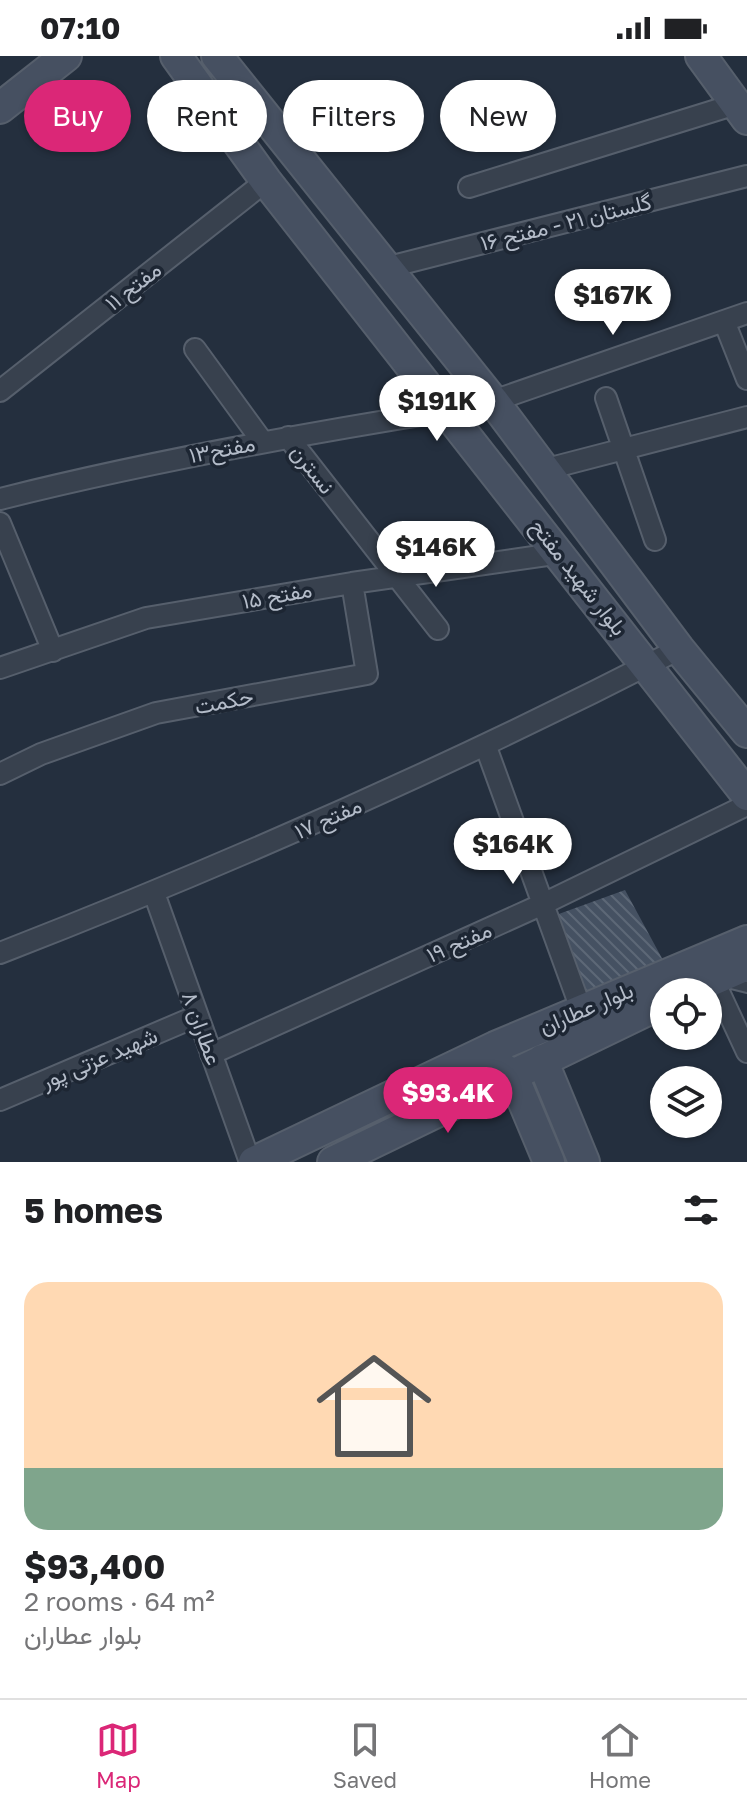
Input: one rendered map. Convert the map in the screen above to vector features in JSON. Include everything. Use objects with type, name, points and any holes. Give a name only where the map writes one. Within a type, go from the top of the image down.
[{"type":"main road","points":[[0,108],[66,56]]},
{"type":"main road","name":"بلوار شهید مفتح","points":[[176,56],[266,181],[561,553],[747,795]]},
{"type":"main road","name":"بلوار شهید مفتح","points":[[217,56],[493,401],[679,649],[747,732]]},
{"type":"main road","points":[[701,56],[742,111]]},
{"type":"main road","name":"بلوار عطاران","points":[[252,1162],[495,1047],[747,941]]},
{"type":"main road","points":[[715,978],[747,965]]},
{"type":"main road","name":"بلوار عطاران","points":[[333,1162],[650,1009]]},
{"type":"main road","points":[[495,1047],[497,1065],[512,1074],[549,1162]]},
{"type":"main road","points":[[542,1060],[584,1162]]},
{"type":"main road","points":[[526,1107],[525,1095],[530,1088],[543,1085],[555,1091]]},
{"type":"street","points":[[469,187],[742,111]]},
{"type":"street","name":"گلستان ۲۱ - مفتح ۱۶","points":[[385,268],[747,176]]},
{"type":"street","name":"مفتح ۱۱","points":[[0,391],[266,181]]},
{"type":"street","points":[[493,401],[747,313]]},
{"type":"street","points":[[724,321],[747,379]]},
{"type":"street","points":[[195,349],[262,441]]},
{"type":"street","points":[[606,398],[655,540]]},
{"type":"street","name":"مفتح۱۳","points":[[0,499],[92,476],[262,441],[446,411]]},
{"type":"street","points":[[543,470],[747,417]]},
{"type":"street","name":"نسترن","points":[[288,437],[438,629]]},
{"type":"street","points":[[0,523],[53,651]]},
{"type":"street","name":"مفتح ۱۵","points":[[0,668],[146,618],[352,583],[561,553]]},
{"type":"street","name":"حکمت","points":[[0,774],[41,754],[156,713],[367,674],[352,583]]},
{"type":"street","name":"مفتح ۱۷","points":[[0,953],[154,893],[486,747],[679,649]]},
{"type":"street","points":[[486,747],[581,1009]]},
{"type":"street","name":"مفتح ۱۹","points":[[211,1054],[543,904],[747,805]]},
{"type":"street","name":"عطاران ۸","points":[[154,893],[252,1162]]},
{"type":"street","points":[[722,998],[747,1052]]},
{"type":"street","name":"شهید عزتی پور","points":[[0,1100],[197,1016]]},
{"type":"lane","points":[[722,981],[747,987]]},
{"type":"building","points":[[625,890],[664,962],[584,995],[556,915]]}]
